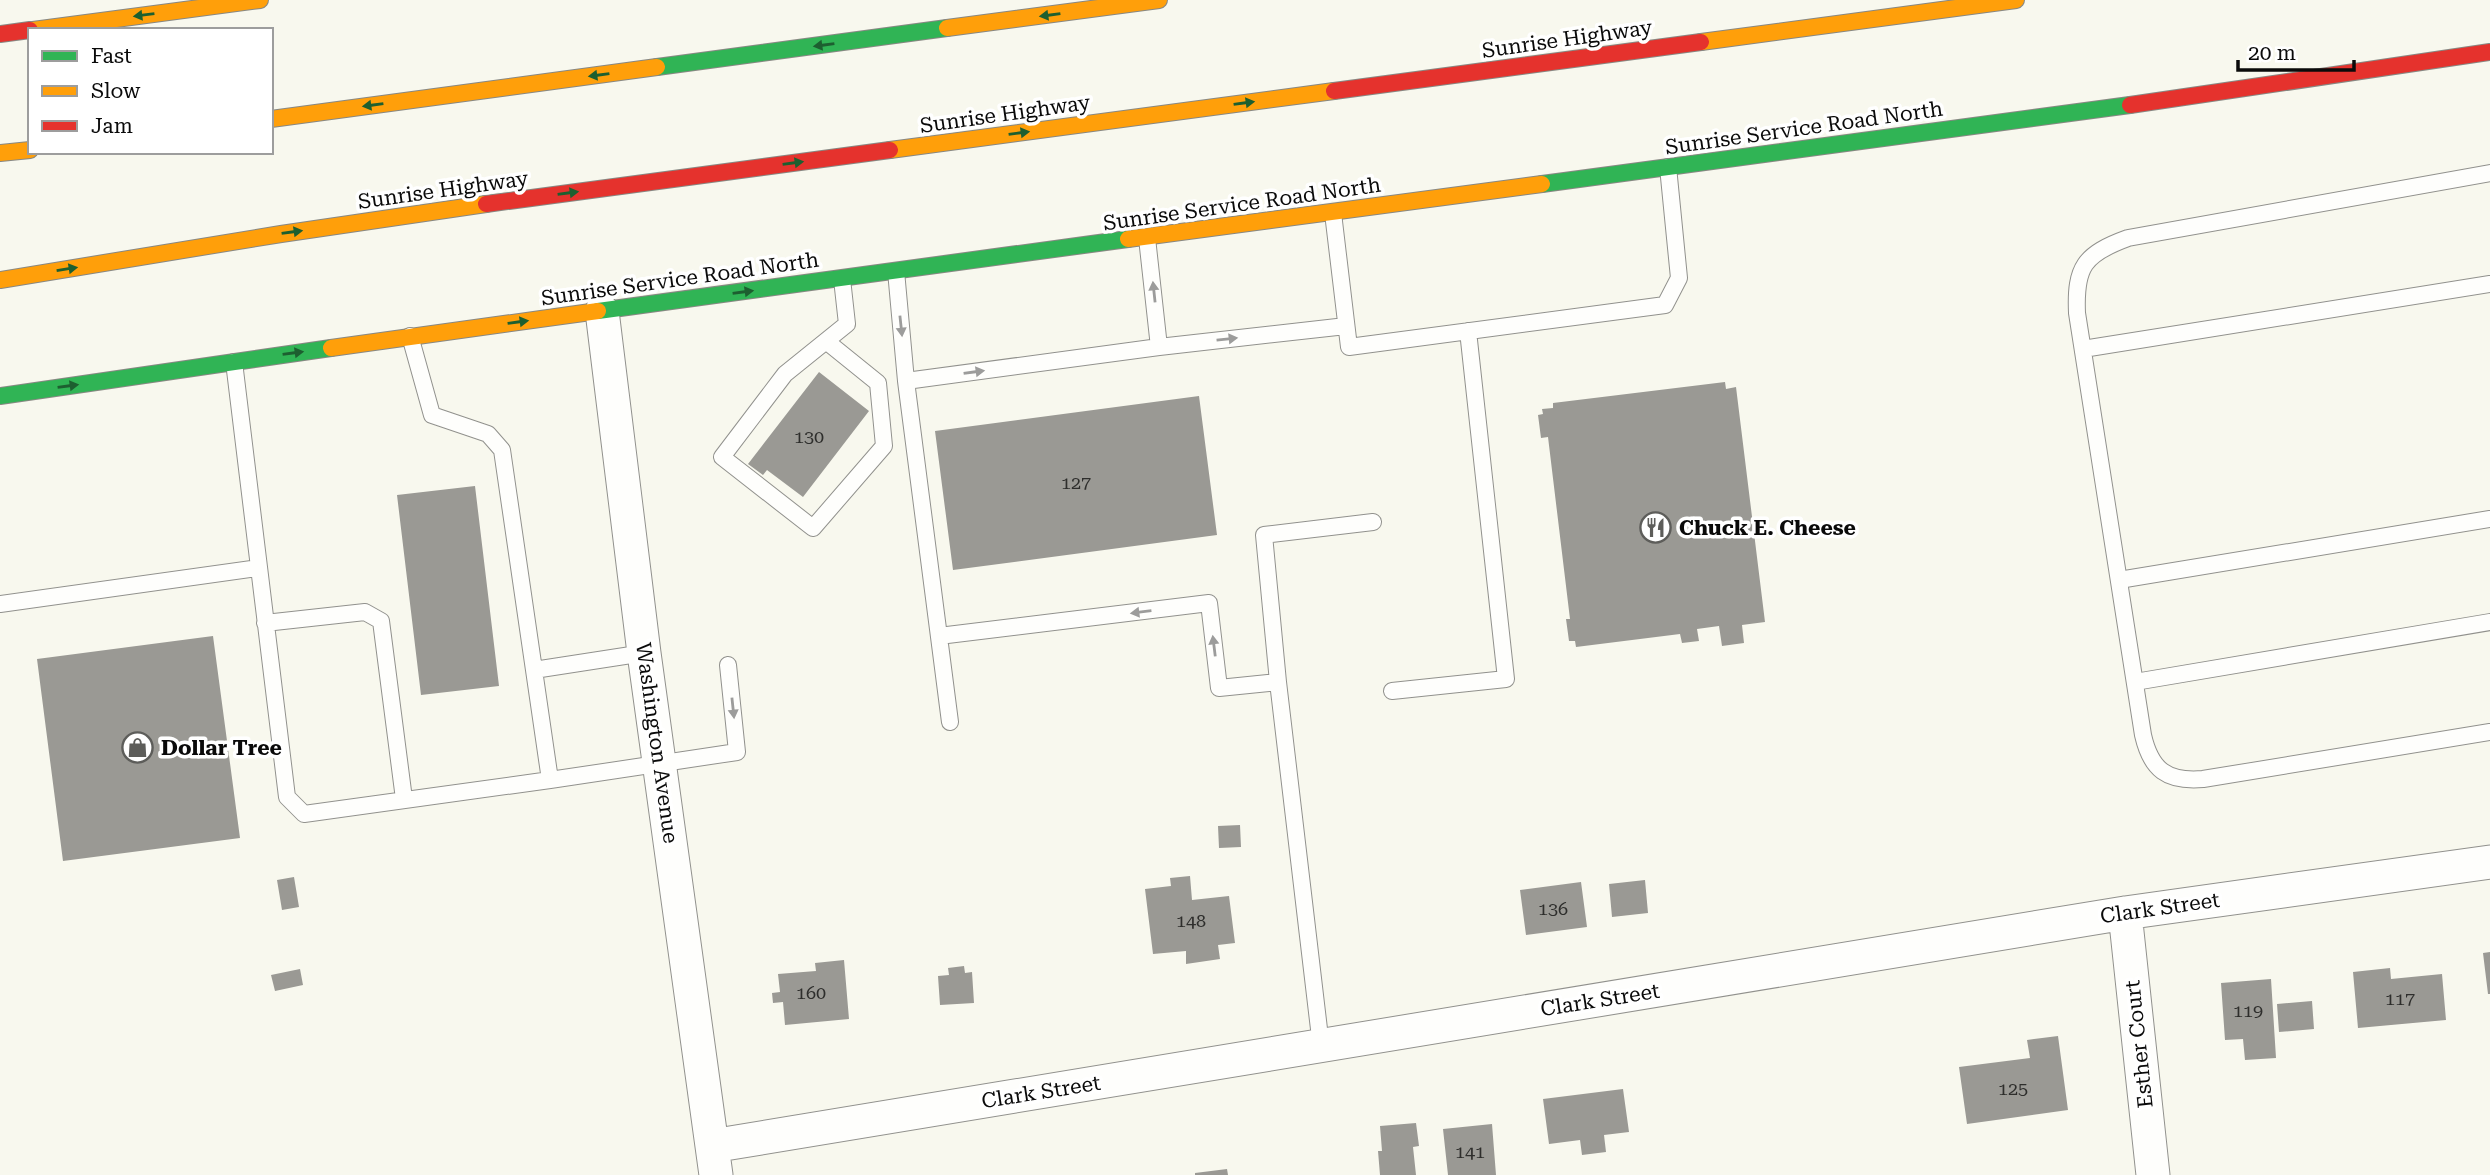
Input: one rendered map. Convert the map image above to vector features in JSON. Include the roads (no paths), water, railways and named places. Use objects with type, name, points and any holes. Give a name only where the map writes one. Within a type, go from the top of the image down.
[{"type":"main road","points":[[47,28],[260,0]]},
{"type":"main road","points":[[273,119],[1159,0]]},
{"type":"main road","name":"Sunrise Highway","points":[[0,280],[281,234],[514,201],[2017,0]]},
{"type":"main road","points":[[0,34],[28,30]]},
{"type":"main road","name":"Sunrise Service Road North","points":[[0,396],[410,336],[2121,106],[2490,52]]},
{"type":"main road","points":[[0,153],[28,150]]},
{"type":"street","name":"Washington Avenue","points":[[602,311],[644,653],[714,1160]]},
{"type":"street","name":"Clark Street","points":[[714,1160],[1321,1046],[2125,913],[2490,862]]},
{"type":"street","name":"Esther Court","points":[[2125,913],[2153,1175]]},
{"type":"lane","points":[[1333,213],[1349,347],[1665,304],[1679,278],[1668,167]]},
{"type":"lane","points":[[2490,173],[2128,238],[2095,253],[2085,265],[2078,277],[2077,313],[2135,682],[2147,752],[2153,763],[2164,773],[2184,780],[2490,732]]},
{"type":"lane","points":[[1147,238],[1159,347]]},
{"type":"lane","points":[[896,271],[906,381],[950,722]]},
{"type":"lane","points":[[826,341],[878,383],[884,446],[813,528],[722,457],[785,374],[846,324],[842,279]]},
{"type":"lane","points":[[2083,349],[2490,284]]},
{"type":"lane","points":[[906,381],[1159,347],[1346,326]]},
{"type":"lane","points":[[1392,691],[1506,678],[1468,331]]},
{"type":"lane","points":[[410,336],[432,415],[488,434],[502,450],[550,780]]},
{"type":"lane","points":[[234,362],[287,797],[304,814],[616,772],[737,752],[728,665]]},
{"type":"lane","points":[[2119,579],[2490,519]]},
{"type":"lane","points":[[1321,1046],[1278,682],[1264,535],[1373,522]]},
{"type":"lane","points":[[0,604],[258,568]]},
{"type":"lane","points":[[939,636],[1209,603],[1219,688],[1278,682]]},
{"type":"lane","points":[[265,623],[365,612],[381,621],[404,799]]},
{"type":"lane","points":[[2135,682],[2490,622]]},
{"type":"lane","points":[[534,670],[644,653]]},
{"type":"place","name":"Chuck E. Cheese","points":[[1656,528]]},
{"type":"place","name":"Dollar Tree","points":[[138,748]]}]
